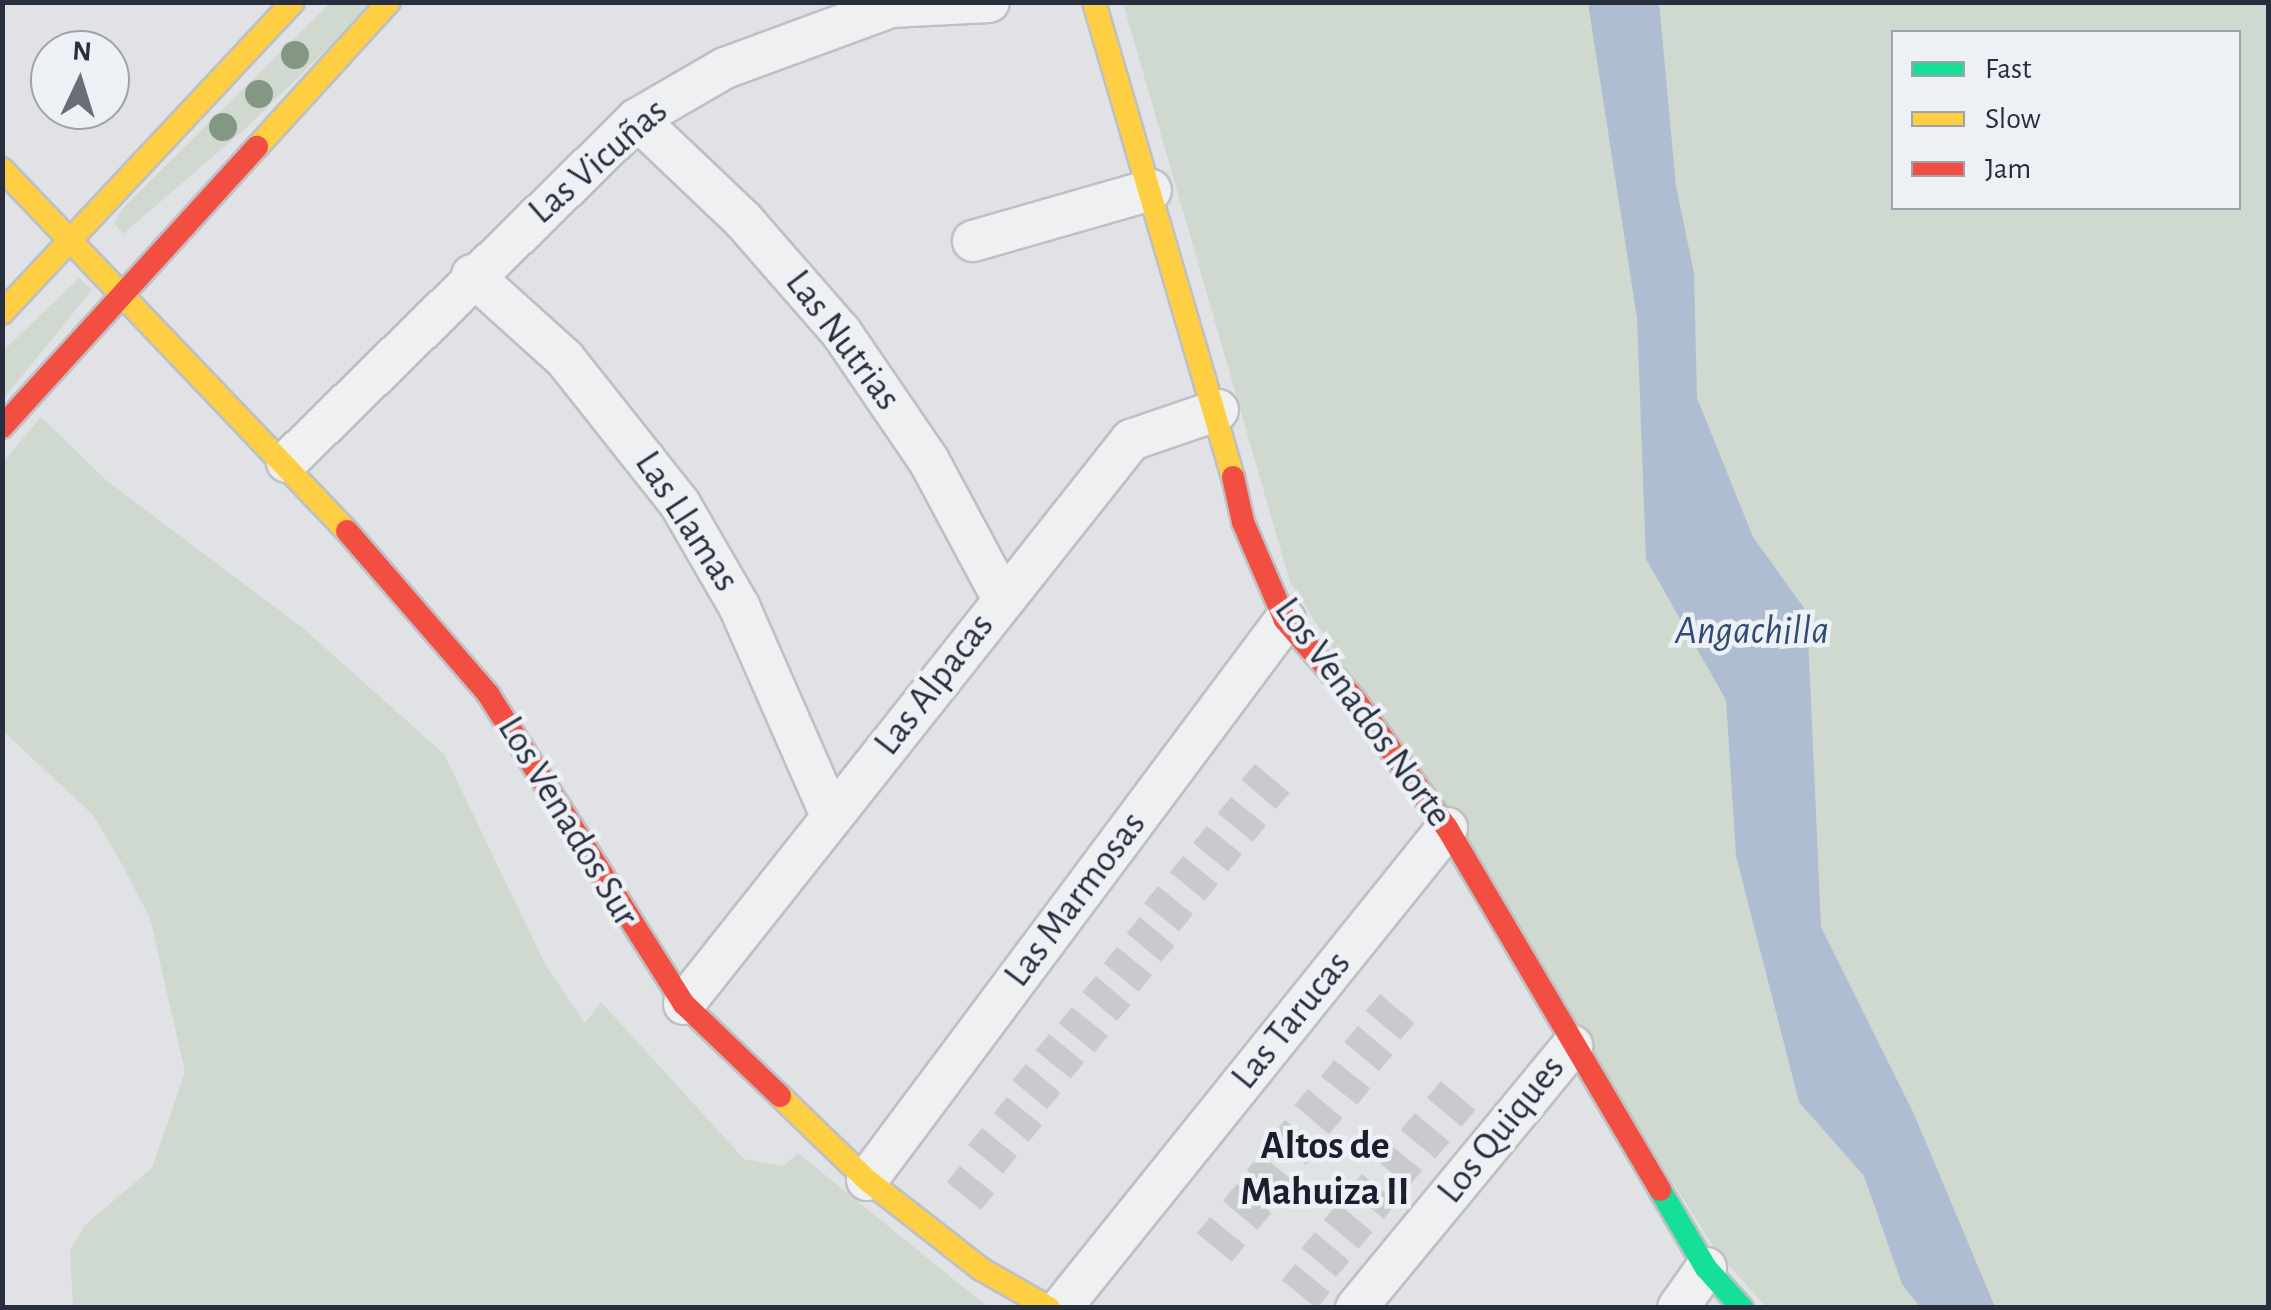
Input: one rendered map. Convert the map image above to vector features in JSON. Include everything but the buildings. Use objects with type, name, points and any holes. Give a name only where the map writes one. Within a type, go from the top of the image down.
[{"type":"street","points":[[2,427],[388,2]]},
{"type":"street","name":"Las Vicuñas","points":[[287,462],[472,275],[637,119],[725,68],[891,7],[989,2]]},
{"type":"street","name":"Los Venados Norte","points":[[1094,2],[1218,410],[1243,522],[1285,620],[1356,700],[1447,828],[1706,1268],[1742,1308]]},
{"type":"street","points":[[2,313],[292,3]]},
{"type":"street","name":"Las Nutrias","points":[[637,119],[744,221],[841,332],[929,461],[1003,598]]},
{"type":"street","name":"Los Venados Sur","points":[[2,168],[287,462],[488,694],[684,1004],[867,1180],[981,1270],[1048,1308]]},
{"type":"street","points":[[973,241],[1151,190]]},
{"type":"street","name":"Las Llamas","points":[[472,275],[575,371],[680,504],[739,606],[832,816]]},
{"type":"street","name":"Las Alpacas","points":[[684,1004],[1131,440],[1218,410]]},
{"type":"street","name":"Las Marmosas","points":[[867,1180],[1285,620]]},
{"type":"street","name":"Las Tarucas","points":[[1062,1308],[1447,828]]},
{"type":"street","name":"Los Quiques","points":[[1356,1308],[1572,1046]]},
{"type":"street","points":[[1678,1308],[1706,1268]]},
{"type":"shaded area","points":[[330,3],[374,3],[245,129],[123,234],[114,223],[123,208]]},
{"type":"shaded area","points":[[1123,3],[2268,3],[2268,1307],[1766,1307],[1717,1252],[1290,582]]},
{"type":"shaded area","points":[[79,278],[92,290],[3,399],[3,351]]},
{"type":"shaded area","points":[[41,417],[106,480],[304,629],[444,754],[546,966],[585,1023],[601,1002],[744,1159],[783,1166],[798,1153],[988,1307],[73,1307],[70,1251],[85,1225],[152,1168],[185,1072],[150,918],[119,859],[93,815],[3,731],[3,462]]},
{"type":"water","name":"Angachilla","points":[[1588,3],[1659,3],[1676,186],[1694,273],[1697,398],[1753,537],[1807,612],[1821,927],[1914,1114],[1995,1307],[1920,1307],[1902,1284],[1864,1176],[1799,1102],[1736,856],[1726,700],[1646,559],[1637,318]]},
{"type":"traffic: fast","points":[[1660,1190],[1706,1268],[1742,1308]]},
{"type":"traffic: slow","points":[[2,313],[293,2]]},
{"type":"traffic: slow","points":[[257,147],[389,2]]},
{"type":"traffic: slow","points":[[1094,2],[1233,477]]},
{"type":"traffic: slow","points":[[2,169],[347,531]]},
{"type":"traffic: slow","points":[[780,1096],[867,1180],[981,1269],[1049,1308]]},
{"type":"traffic: jam","points":[[2,427],[257,147]]},
{"type":"traffic: jam","points":[[1233,477],[1243,522],[1285,620],[1355,700],[1447,828],[1660,1190]]},
{"type":"traffic: jam","points":[[347,531],[488,694],[684,1004],[780,1096]]},
{"type":"district","name":"Altos de Mahuiza II","points":[[1325,1169]]}]
